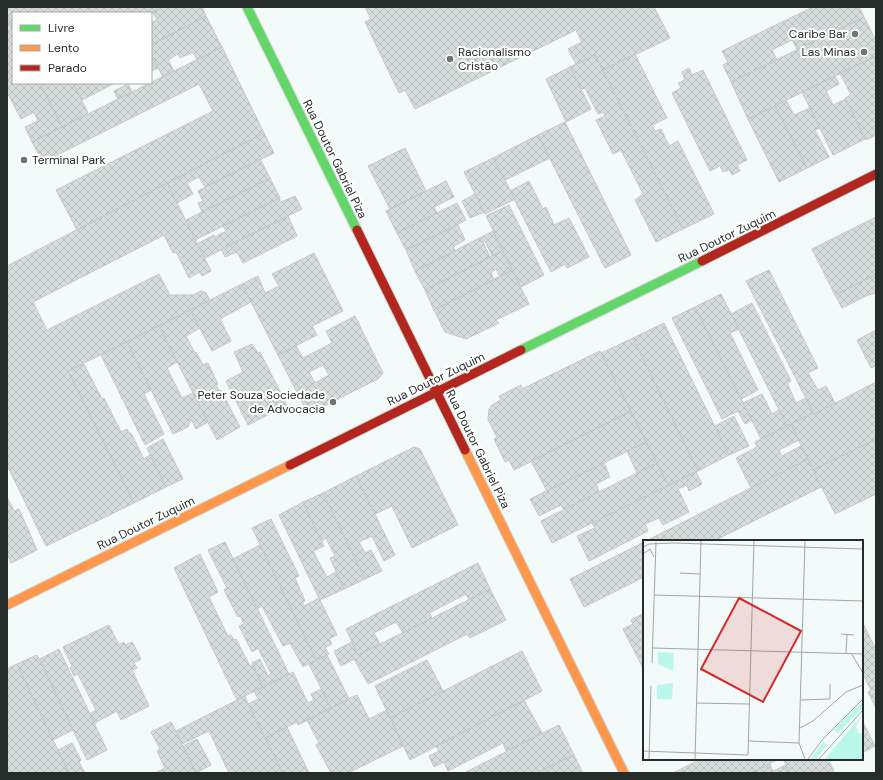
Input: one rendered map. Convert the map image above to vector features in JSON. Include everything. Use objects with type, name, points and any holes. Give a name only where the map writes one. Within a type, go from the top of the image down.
[{"type":"main road","name":"Rua Doutor Gabriel Piza","points":[[247,7],[624,773]]},
{"type":"main road","name":"Rua Doutor Zuquim","points":[[7,605],[876,174]]},
{"type":"building","points":[[7,7],[35,7],[38,12],[12,12],[12,26],[7,17]]},
{"type":"building","points":[[35,7],[89,7],[92,12],[38,12]]},
{"type":"building","points":[[89,7],[128,7],[130,12],[92,12]]},
{"type":"building","points":[[128,7],[163,7],[152,12],[130,12]]},
{"type":"building","points":[[163,7],[202,7],[206,16],[152,44],[152,22],[157,20],[153,12]]},
{"type":"building","name":"Racionalismo Cristão","points":[[365,7],[654,7],[670,38],[603,70],[595,55],[576,64],[568,49],[582,42],[576,30],[415,109],[405,90],[399,93],[365,22],[371,19]]},
{"type":"building","points":[[813,7],[859,7],[864,17],[797,49],[792,40],[772,50],[777,60],[731,82],[723,65],[728,62],[722,51]]},
{"type":"building","points":[[206,16],[222,47],[197,60],[193,52],[180,58],[178,54],[168,60],[174,71],[163,77],[152,56],[152,44]]},
{"type":"building","points":[[7,17],[12,26],[12,84],[40,84],[62,127],[32,142],[25,127],[38,121],[34,112],[21,119],[7,92]]},
{"type":"building","points":[[864,17],[876,41],[876,56],[748,119],[731,82]]},
{"type":"building","points":[[222,47],[264,133],[77,230],[56,190],[213,111],[199,84],[43,162],[32,142],[148,84],[152,84],[152,82]]},
{"type":"building","points":[[635,54],[667,118],[652,125],[655,131],[661,129],[669,146],[678,141],[714,214],[683,229],[603,70]]},
{"type":"building","points":[[595,55],[683,229],[656,242],[635,200],[643,194],[621,150],[613,154],[596,120],[605,116],[603,112],[598,114],[585,88],[581,89],[570,67]]},
{"type":"building","points":[[152,56],[158,68],[152,71]]},
{"type":"building","points":[[876,56],[876,135],[866,140],[845,98],[851,95],[840,73]]},
{"type":"building","points":[[570,67],[591,109],[566,122],[546,79]]},
{"type":"building","points":[[689,68],[692,75],[703,70],[747,160],[737,165],[740,171],[732,175],[729,170],[723,172],[720,166],[710,171],[672,93],[681,88],[678,83],[685,80],[682,72]]},
{"type":"building","points":[[835,76],[839,84],[826,91],[833,105],[846,99],[865,139],[833,155],[802,92]]},
{"type":"building","points":[[40,84],[74,84],[88,113],[62,127]]},
{"type":"building","points":[[74,84],[113,84],[82,100]]},
{"type":"building","points":[[128,84],[132,92],[118,99],[114,91]]},
{"type":"building","points":[[786,100],[794,115],[810,108],[820,128],[815,130],[829,157],[807,168],[775,106]]},
{"type":"building","points":[[775,106],[807,168],[779,182],[748,119]]},
{"type":"building","points":[[565,122],[631,255],[605,268],[538,135]]},
{"type":"building","points":[[264,133],[274,153],[205,187],[199,177],[187,183],[193,194],[177,203],[167,183]]},
{"type":"building","points":[[538,135],[550,158],[505,180],[493,158]]},
{"type":"building","points":[[405,148],[426,191],[390,209],[368,166]]},
{"type":"building","points":[[493,158],[515,199],[485,214],[464,172]]},
{"type":"building","points":[[260,159],[270,178],[202,212],[198,203],[203,201],[198,191]]},
{"type":"building","points":[[270,178],[280,198],[195,240],[186,220]]},
{"type":"building","points":[[446,181],[454,197],[434,207],[437,213],[397,233],[386,211]]},
{"type":"building","points":[[529,181],[543,209],[546,207],[554,225],[569,218],[589,257],[567,268],[565,264],[551,272],[510,191]]},
{"type":"building","points":[[167,183],[211,271],[202,276],[200,272],[189,278],[176,252],[173,253],[164,235],[33,302],[47,330],[159,274],[170,295],[193,295],[201,291],[206,293],[210,300],[68,371],[134,503],[46,546],[7,465],[7,266]]},
{"type":"building","points":[[475,194],[484,212],[470,218],[462,201]]},
{"type":"building","points":[[295,196],[302,209],[205,258],[197,244],[214,235],[215,237],[226,231],[223,226],[279,198],[281,202]]},
{"type":"building","points":[[457,203],[466,220],[406,250],[397,233]]},
{"type":"building","points":[[509,205],[544,275],[521,287],[486,216]]},
{"type":"building","points":[[288,216],[297,236],[243,263],[237,252],[225,257],[221,249]]},
{"type":"building","points":[[876,217],[876,274],[835,295],[812,249]]},
{"type":"building","points":[[458,225],[465,240],[454,246],[455,251],[415,271],[406,250]]},
{"type":"building","points":[[493,231],[502,251],[492,256],[485,241],[483,242],[490,257],[425,290],[415,271]]},
{"type":"building","points":[[502,251],[512,270],[500,277],[496,269],[491,272],[494,280],[434,310],[425,290]]},
{"type":"building","points":[[314,253],[343,311],[312,326],[317,335],[278,355],[242,284],[258,276],[265,293],[279,286],[272,274]]},
{"type":"building","points":[[512,270],[529,304],[496,320],[499,323],[466,339],[445,332],[434,310]]},
{"type":"building","points":[[769,270],[818,368],[808,373],[818,390],[826,386],[835,403],[814,414],[746,281]]},
{"type":"building","points":[[876,274],[876,293],[868,295],[842,308],[835,295]]},
{"type":"building","points":[[242,284],[251,302],[220,319],[231,341],[212,351],[190,310]]},
{"type":"building","points":[[721,294],[739,329],[730,333],[758,390],[741,399],[695,307]]},
{"type":"building","points":[[752,303],[791,381],[787,383],[796,403],[806,398],[813,413],[787,426],[731,314]]},
{"type":"building","points":[[695,307],[752,420],[745,424],[738,411],[722,419],[672,318]]},
{"type":"building","points":[[190,310],[200,328],[186,336],[203,365],[208,363],[218,384],[216,385],[219,391],[221,390],[240,427],[217,440],[159,326]]},
{"type":"building","points":[[355,316],[383,373],[378,379],[308,414],[278,355],[296,346],[303,358],[332,343],[326,331]],"holes":[[[323,365],[329,375],[315,383],[309,372]]]},
{"type":"building","points":[[664,323],[729,455],[698,471],[633,338]]},
{"type":"building","points":[[159,326],[177,362],[167,368],[182,398],[193,393],[208,422],[196,429],[191,419],[188,427],[173,434],[127,342]]},
{"type":"building","points":[[876,330],[876,366],[871,368],[857,340]]},
{"type":"building","points":[[633,338],[698,471],[668,485],[601,353]]},
{"type":"building","points":[[127,342],[151,390],[144,394],[164,434],[145,445],[101,355]]},
{"type":"building","points":[[252,344],[258,353],[260,352],[287,405],[248,425],[226,381],[243,372],[234,352]]},
{"type":"building","points":[[600,351],[631,411],[514,470],[509,460],[505,462],[494,439],[497,437],[488,420],[489,409],[492,405],[501,400],[499,396],[521,385],[522,389]]},
{"type":"building","points":[[84,364],[102,399],[104,398],[121,432],[127,429],[129,433],[131,433],[144,459],[150,455],[166,487],[134,503],[68,371]]},
{"type":"building","points":[[876,382],[876,439],[813,470],[791,424],[813,413],[814,414]]},
{"type":"building","points":[[762,394],[772,414],[779,410],[787,426],[761,439],[743,403]]},
{"type":"building","points":[[631,411],[646,442],[547,491],[531,461]]},
{"type":"building","points":[[734,416],[749,446],[729,455],[715,426]]},
{"type":"building","points":[[791,424],[799,440],[779,450],[782,456],[801,446],[808,459],[751,488],[736,458],[757,447],[755,442]]},
{"type":"building","points":[[163,439],[183,479],[166,487],[147,448]]},
{"type":"building","points":[[876,439],[876,494],[835,514],[813,470]]},
{"type":"building","points":[[646,442],[657,463],[637,473],[627,451]]},
{"type":"building","points":[[414,447],[420,449],[458,525],[412,548],[392,506],[375,514],[356,476]]},
{"type":"building","points":[[808,459],[821,487],[716,540],[648,540]]},
{"type":"building","points":[[604,463],[610,477],[596,484],[599,492],[564,510],[561,505],[539,516],[530,499]]},
{"type":"building","points":[[657,463],[668,485],[552,543],[541,521]]},
{"type":"building","points":[[696,472],[702,484],[689,491],[687,485],[678,489],[689,512],[663,525],[659,518],[645,524],[648,531],[589,561],[577,536],[595,528],[592,523]]},
{"type":"building","points":[[356,476],[395,555],[384,561],[372,536],[359,542],[365,553],[371,550],[382,571],[365,579],[323,493]]},
{"type":"building","points":[[323,493],[365,579],[344,589],[330,558],[335,556],[326,538],[321,541],[303,502]]},
{"type":"building","points":[[7,497],[14,511],[19,509],[37,550],[11,563],[7,554]]},
{"type":"building","points":[[303,502],[324,546],[313,551],[327,577],[336,572],[344,589],[320,600],[279,515]]},
{"type":"building","points":[[271,519],[299,576],[295,578],[305,601],[302,603],[304,606],[319,598],[337,635],[329,639],[332,644],[325,648],[329,654],[316,660],[252,528]]},
{"type":"building","points":[[225,542],[289,674],[263,687],[252,663],[260,659],[268,676],[271,674],[258,648],[252,652],[239,626],[244,624],[240,616],[238,617],[224,590],[227,588],[208,550]]},
{"type":"building","points":[[643,542],[643,578],[584,607],[570,579]]},
{"type":"building","points":[[260,545],[316,660],[303,667],[290,643],[283,646],[262,606],[257,609],[233,559]]},
{"type":"building","points":[[200,554],[218,592],[209,597],[228,636],[231,635],[234,640],[236,639],[250,666],[253,665],[263,687],[237,700],[174,568]]},
{"type":"building","points":[[478,563],[490,589],[469,600],[466,594],[429,613],[432,618],[403,633],[396,622],[374,633],[380,644],[358,655],[346,629]]},
{"type":"building","points":[[490,589],[506,620],[470,638],[467,634],[368,684],[354,659],[341,666],[334,651],[352,642],[358,655]]},
{"type":"building","points":[[643,614],[643,668],[623,629],[633,624],[631,620]]},
{"type":"building","points":[[863,623],[876,650],[876,708],[868,692],[871,690],[863,675]]},
{"type":"building","points":[[109,625],[119,645],[124,642],[125,645],[132,642],[141,659],[134,663],[137,668],[132,670],[149,706],[121,720],[117,711],[95,723],[90,714],[96,710],[78,674],[74,676],[70,668],[72,666],[63,647]]},
{"type":"building","points":[[59,649],[107,750],[87,760],[40,659]]},
{"type":"building","points":[[522,651],[542,691],[410,760],[390,718]]},
{"type":"building","points":[[37,655],[73,730],[53,740],[17,664]]},
{"type":"building","points":[[327,655],[349,699],[331,708],[309,664]]},
{"type":"building","points":[[427,660],[443,691],[390,718],[375,686]]},
{"type":"building","points":[[17,664],[69,773],[7,773],[7,669]]},
{"type":"building","points":[[293,672],[308,703],[314,700],[311,694],[321,689],[331,708],[298,725],[297,722],[265,738],[248,704],[258,699],[254,691]]},
{"type":"building","points":[[357,695],[369,719],[387,710],[403,746],[348,773],[331,773],[316,745],[319,743],[307,720]]},
{"type":"building","points":[[245,696],[283,773],[229,773],[209,731],[182,744],[176,731]]},
{"type":"building","points":[[524,700],[542,733],[506,751],[503,743],[448,771],[444,762],[434,767],[429,756],[439,751],[436,746]]},
{"type":"building","points":[[171,722],[196,773],[155,773],[165,768],[157,751],[160,749],[151,732]]},
{"type":"building","points":[[863,722],[875,746],[863,752]]},
{"type":"building","points":[[559,725],[574,755],[537,773],[464,773]]},
{"type":"building","points":[[287,727],[309,773],[283,773],[265,738]]},
{"type":"building","points":[[197,739],[211,765],[196,773],[183,746]]},
{"type":"building","points":[[72,743],[81,760],[79,762],[85,773],[69,773],[58,750]]},
{"type":"building","points":[[574,755],[583,773],[544,773],[542,770]]},
{"type":"building","points":[[699,760],[777,760],[751,773],[673,773]]},
{"type":"building","points":[[784,760],[828,760],[834,771],[830,773],[790,773]]},
{"type":"building","points":[[770,764],[773,771],[786,765],[790,773],[751,773]]},
{"type":"traffic: fast","points":[[247,7],[357,230]]},
{"type":"traffic: fast","points":[[521,350],[702,261]]},
{"type":"traffic: slow","points":[[465,450],[624,773]]},
{"type":"traffic: slow","points":[[7,605],[290,465]]},
{"type":"traffic: jam","points":[[702,261],[876,174]]},
{"type":"traffic: jam","points":[[357,230],[465,450]]},
{"type":"traffic: jam","points":[[290,465],[521,350]]},
{"type":"place","name":"Caribe Bar","points":[[855,34]]},
{"type":"place","name":"Las Minas","points":[[864,52]]},
{"type":"place","name":"Racionalismo Cristão","points":[[450,59]]},
{"type":"place","name":"Terminal Park","points":[[24,160]]},
{"type":"place","name":"Peter Souza Sociedade de Advocacia","points":[[333,402]]}]
